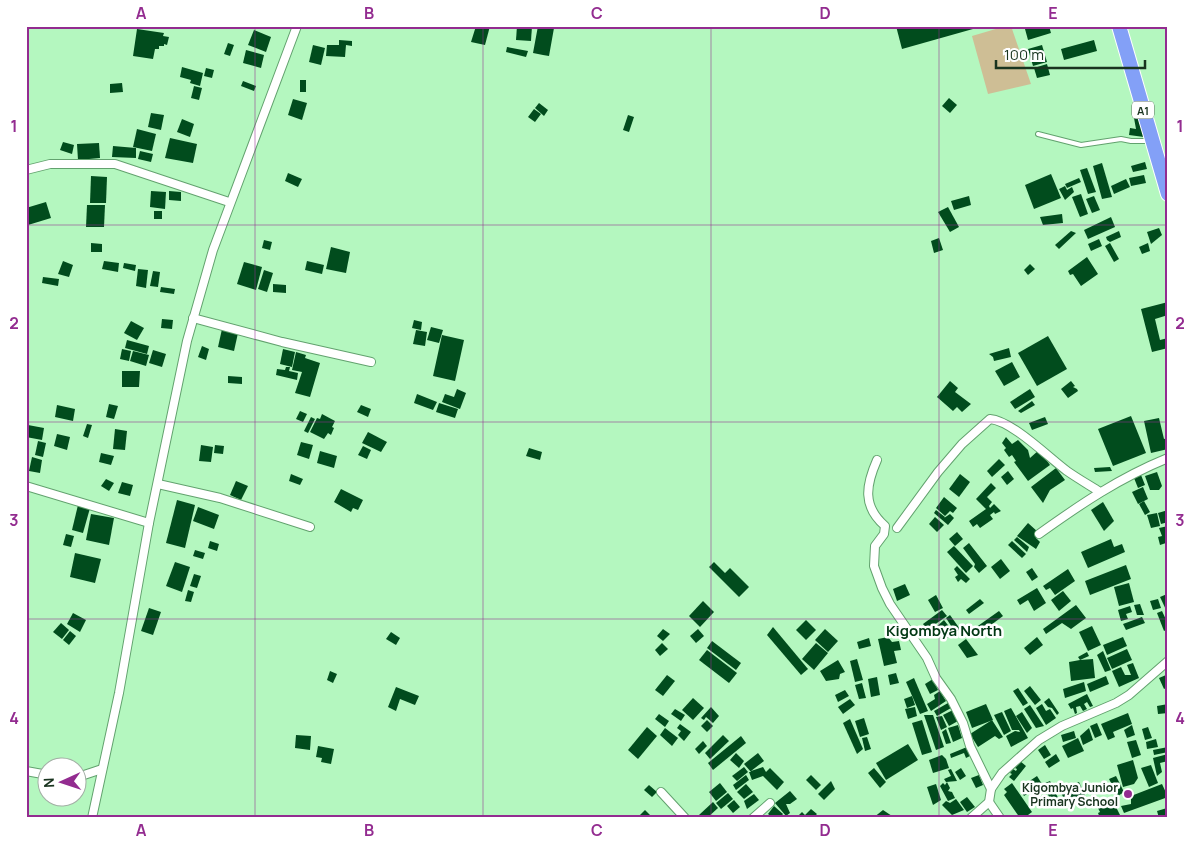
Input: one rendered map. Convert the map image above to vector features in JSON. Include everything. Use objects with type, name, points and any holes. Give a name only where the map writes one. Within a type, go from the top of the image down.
[{"type":"highway","name":"A1","points":[[1119,26],[1168,194]]},
{"type":"street","points":[[92,818],[125,662],[186,341],[213,250],[297,26]]},
{"type":"street","points":[[26,170],[50,164],[115,164],[230,202]]},
{"type":"street","points":[[193,318],[282,342],[371,362]]},
{"type":"street","points":[[897,528],[938,472],[962,444],[990,419],[999,420],[1100,492]]},
{"type":"street","points":[[1038,534],[1100,492],[1134,473],[1168,458]]},
{"type":"street","points":[[877,460],[869,478],[867,495],[878,520],[885,526],[884,534],[875,546],[874,566],[879,581],[890,604],[927,658],[936,678],[952,699],[963,723],[970,746],[991,789]]},
{"type":"street","points":[[158,484],[220,498],[310,527]]},
{"type":"street","points":[[26,486],[150,523]]},
{"type":"street","points":[[971,818],[989,802],[991,789],[1002,773],[1050,732],[1129,695],[1168,661]]},
{"type":"street","points":[[88,774],[102,769]]},
{"type":"street","points":[[660,792],[685,818]]},
{"type":"street","points":[[989,802],[1000,818]]},
{"type":"street","points":[[753,818],[770,804]]},
{"type":"lane","points":[[1038,134],[1081,145],[1121,139],[1152,141]]},
{"type":"shaded area","points":[[1011,26],[1031,84],[988,94],[972,36]]},
{"type":"building","points":[[476,26],[490,26],[485,45],[471,42]]},
{"type":"building","points":[[517,26],[532,26],[531,41],[516,40]]},
{"type":"building","points":[[538,26],[554,28],[549,56],[533,53]]},
{"type":"building","points":[[896,26],[980,26],[980,27],[902,49]]},
{"type":"building","points":[[1032,26],[1049,26],[1051,33],[1028,40],[1025,29]]},
{"type":"building","points":[[137,29],[164,33],[163,36],[169,37],[167,45],[164,44],[164,46],[159,46],[159,49],[155,49],[153,59],[133,56]]},
{"type":"building","points":[[254,30],[271,37],[266,52],[248,45]]},
{"type":"building","points":[[339,40],[352,41],[352,46],[346,45],[345,57],[326,56],[327,45],[339,45]]},
{"type":"building","points":[[1094,40],[1097,51],[1064,60],[1061,49]]},
{"type":"building","points":[[228,43],[234,45],[230,56],[224,54]]},
{"type":"building","points":[[313,45],[325,48],[321,65],[309,62]]},
{"type":"building","points":[[1042,45],[1047,62],[1033,66],[1028,49]]},
{"type":"building","points":[[507,47],[528,51],[526,57],[506,52]]},
{"type":"building","points":[[246,50],[264,55],[261,68],[243,63]]},
{"type":"building","points":[[1047,64],[1050,75],[1037,78],[1034,68]]},
{"type":"building","points":[[182,67],[203,73],[200,86],[190,83],[191,80],[180,77]]},
{"type":"building","points":[[206,68],[214,70],[212,78],[204,76]]},
{"type":"building","points":[[300,80],[306,80],[306,92],[300,92]]},
{"type":"building","points":[[243,81],[256,86],[254,91],[241,86]]},
{"type":"building","points":[[122,83],[123,92],[110,93],[110,84]]},
{"type":"building","points":[[194,86],[202,88],[199,100],[191,98]]},
{"type":"building","points":[[949,98],[957,105],[950,113],[942,106]]},
{"type":"building","points":[[293,99],[307,103],[302,120],[288,115]]},
{"type":"building","points":[[539,103],[548,110],[544,116],[535,108]]},
{"type":"building","points":[[534,109],[541,114],[535,122],[528,117]]},
{"type":"building","points":[[151,113],[164,115],[161,130],[148,127]]},
{"type":"building","points":[[628,115],[634,117],[629,132],[623,130]]},
{"type":"building","points":[[1140,116],[1144,137],[1129,135],[1130,128],[1136,129],[1134,118]]},
{"type":"building","points":[[182,119],[194,124],[190,137],[177,132]]},
{"type":"building","points":[[137,129],[156,134],[152,151],[133,147]]},
{"type":"building","points":[[170,138],[197,144],[193,163],[165,158]]},
{"type":"building","points":[[63,142],[74,145],[72,154],[60,150]]},
{"type":"building","points":[[99,143],[100,158],[78,160],[77,144]]},
{"type":"building","points":[[113,146],[136,148],[136,158],[112,157]]},
{"type":"building","points":[[140,151],[153,154],[151,162],[138,159]]},
{"type":"building","points":[[1145,162],[1147,169],[1133,172],[1131,166]]},
{"type":"building","points":[[1102,163],[1112,197],[1102,199],[1093,166]]},
{"type":"building","points":[[1087,168],[1096,192],[1088,194],[1080,170]]},
{"type":"building","points":[[288,173],[302,179],[298,187],[285,181]]},
{"type":"building","points":[[1051,174],[1061,198],[1034,209],[1025,185]]},
{"type":"building","points":[[1144,175],[1146,183],[1131,186],[1129,178]]},
{"type":"building","points":[[91,176],[107,177],[106,203],[90,203]]},
{"type":"building","points":[[1079,178],[1081,182],[1067,188],[1065,184]]},
{"type":"building","points":[[1126,179],[1130,187],[1114,194],[1111,186]]},
{"type":"building","points":[[1065,186],[1067,190],[1072,187],[1074,192],[1065,200],[1059,189]]},
{"type":"building","points":[[151,191],[166,192],[165,209],[150,207]]},
{"type":"building","points":[[169,191],[181,192],[181,201],[169,200]]},
{"type":"building","points":[[1081,194],[1088,214],[1080,217],[1072,197]]},
{"type":"building","points":[[969,196],[971,205],[954,210],[951,201]]},
{"type":"building","points":[[1094,196],[1100,210],[1092,213],[1086,199]]},
{"type":"building","points":[[46,202],[51,218],[28,225],[26,208]]},
{"type":"building","points":[[87,205],[105,205],[104,227],[86,227]]},
{"type":"building","points":[[948,207],[959,227],[950,232],[938,212]]},
{"type":"building","points":[[154,211],[162,211],[162,219],[154,219]]},
{"type":"building","points":[[1062,214],[1063,223],[1043,225],[1040,217]]},
{"type":"building","points":[[1111,217],[1115,227],[1088,239],[1084,230]]},
{"type":"building","points":[[1159,228],[1162,235],[1151,244],[1147,232]]},
{"type":"building","points":[[1071,231],[1076,233],[1059,249],[1055,245]]},
{"type":"building","points":[[1119,231],[1121,237],[1110,242],[1107,240],[1106,237]]},
{"type":"building","points":[[939,238],[943,250],[934,253],[931,241]]},
{"type":"building","points":[[1099,239],[1102,246],[1091,251],[1088,244]]},
{"type":"building","points":[[264,240],[272,242],[270,250],[262,248]]},
{"type":"building","points":[[91,243],[102,244],[102,252],[91,252]]},
{"type":"building","points":[[1110,243],[1119,259],[1114,262],[1105,246]]},
{"type":"building","points":[[1148,243],[1150,251],[1142,254],[1139,247]]},
{"type":"building","points":[[331,247],[350,252],[346,273],[326,269]]},
{"type":"building","points":[[1087,257],[1098,274],[1081,286],[1073,274],[1070,275],[1068,271]]},
{"type":"building","points":[[63,261],[73,265],[69,277],[58,274]]},
{"type":"building","points":[[104,261],[119,263],[118,272],[102,269]]},
{"type":"building","points":[[307,261],[324,265],[322,274],[305,270]]},
{"type":"building","points":[[244,262],[262,267],[256,290],[237,284]]},
{"type":"building","points":[[124,263],[136,265],[135,271],[123,268]]},
{"type":"building","points":[[1030,264],[1035,269],[1028,275],[1024,270]]},
{"type":"building","points":[[138,269],[148,270],[146,288],[136,286]]},
{"type":"building","points":[[264,270],[273,273],[267,292],[258,289]]},
{"type":"building","points":[[153,271],[160,272],[158,287],[150,286]]},
{"type":"building","points":[[43,277],[59,279],[58,286],[42,283]]},
{"type":"building","points":[[273,284],[286,285],[286,293],[273,292]]},
{"type":"building","points":[[161,287],[175,289],[174,294],[160,292]]},
{"type":"building","points":[[1168,302],[1168,315],[1155,319],[1160,340],[1168,338],[1168,348],[1152,352],[1141,309]]},
{"type":"building","points":[[162,319],[173,320],[172,329],[161,328]]},
{"type":"building","points":[[414,320],[422,322],[421,330],[412,328]]},
{"type":"building","points":[[131,321],[144,328],[137,340],[124,333]]},
{"type":"building","points":[[431,327],[443,330],[439,343],[427,340]]},
{"type":"building","points":[[222,329],[238,333],[234,351],[218,347]]},
{"type":"building","points":[[416,330],[427,332],[425,346],[413,344]]},
{"type":"building","points":[[442,335],[464,340],[455,381],[433,376]]},
{"type":"building","points":[[1048,336],[1067,369],[1037,386],[1018,353]]},
{"type":"building","points":[[127,340],[149,346],[147,354],[125,348]]},
{"type":"building","points":[[202,346],[209,349],[206,360],[198,357]]},
{"type":"building","points":[[1009,348],[1011,357],[994,361],[993,357],[989,354]]},
{"type":"building","points":[[122,349],[131,351],[129,361],[120,359]]},
{"type":"building","points":[[283,349],[295,352],[292,367],[280,364]]},
{"type":"building","points":[[153,350],[166,354],[162,367],[149,363]]},
{"type":"building","points":[[133,351],[149,355],[146,366],[130,361]]},
{"type":"building","points":[[296,352],[306,355],[305,358],[320,363],[310,397],[295,393],[302,372],[292,370]]},
{"type":"building","points":[[1012,362],[1020,377],[1004,386],[995,371]]},
{"type":"building","points":[[286,367],[290,367],[289,371],[298,373],[297,380],[276,375],[277,369],[285,370]]},
{"type":"building","points":[[122,371],[140,371],[139,387],[122,387]]},
{"type":"building","points":[[228,376],[242,377],[242,384],[228,383]]},
{"type":"building","points":[[950,381],[958,388],[955,392],[971,404],[962,412],[957,407],[953,411],[937,397]]},
{"type":"building","points":[[1071,381],[1075,386],[1073,387],[1078,391],[1068,398],[1061,389]]},
{"type":"building","points":[[457,389],[466,393],[460,409],[442,402],[445,394],[454,397]]},
{"type":"building","points":[[1030,389],[1035,397],[1015,409],[1010,402]]},
{"type":"building","points":[[417,394],[437,402],[433,410],[414,403]]},
{"type":"building","points":[[1032,401],[1035,405],[1021,413],[1018,411]]},
{"type":"building","points":[[439,403],[458,409],[455,418],[436,412]]},
{"type":"building","points":[[109,404],[118,406],[114,419],[106,417]]},
{"type":"building","points":[[57,405],[75,409],[73,421],[55,417]]},
{"type":"building","points":[[361,405],[371,409],[368,417],[357,412]]},
{"type":"building","points":[[300,411],[307,414],[303,422],[296,419]]},
{"type":"building","points":[[322,414],[335,421],[331,435],[328,433],[324,439],[310,432],[317,418],[320,419]]},
{"type":"building","points":[[1131,416],[1146,453],[1113,466],[1098,429]]},
{"type":"building","points":[[311,417],[315,419],[308,433],[304,431]]},
{"type":"building","points":[[1045,417],[1048,424],[1032,430],[1029,423]]},
{"type":"building","points":[[1159,418],[1164,439],[1168,438],[1168,449],[1151,453],[1144,421]]},
{"type":"building","points":[[87,424],[92,425],[88,438],[83,436]]},
{"type":"building","points":[[28,425],[44,428],[42,440],[26,437]]},
{"type":"building","points":[[115,429],[127,431],[125,450],[113,449]]},
{"type":"building","points":[[368,432],[387,442],[381,452],[362,443]]},
{"type":"building","points":[[57,434],[70,437],[67,450],[54,446]]},
{"type":"building","points":[[1006,437],[1012,444],[1018,440],[1028,450],[1030,458],[1039,450],[1050,465],[1028,481],[1014,462],[1016,461],[1012,455],[1009,457],[1004,450],[1006,448],[1002,443]]},
{"type":"building","points":[[38,441],[46,443],[43,457],[35,455]]},
{"type":"building","points":[[301,442],[313,445],[309,459],[297,455]]},
{"type":"building","points":[[201,445],[213,447],[211,462],[199,461]]},
{"type":"building","points":[[215,445],[224,446],[223,454],[214,453]]},
{"type":"building","points":[[363,446],[371,450],[367,459],[358,455]]},
{"type":"building","points":[[529,448],[542,452],[540,460],[526,456]]},
{"type":"building","points":[[320,451],[337,456],[334,468],[317,463]]},
{"type":"building","points":[[101,453],[114,456],[111,465],[99,462]]},
{"type":"building","points":[[32,457],[42,460],[40,473],[29,471]]},
{"type":"building","points":[[999,459],[1005,465],[992,477],[987,471]]},
{"type":"building","points":[[1110,467],[1112,471],[1095,472],[1094,468]]},
{"type":"building","points":[[1056,468],[1065,480],[1050,490],[1043,503],[1031,487]]},
{"type":"building","points":[[1008,471],[1014,479],[1007,485],[1001,477]]},
{"type":"building","points":[[1157,472],[1162,486],[1159,490],[1150,490],[1145,476]]},
{"type":"building","points":[[291,474],[303,479],[300,485],[289,481]]},
{"type":"building","points":[[960,474],[970,482],[959,497],[949,489]]},
{"type":"building","points":[[1141,475],[1145,485],[1138,488],[1134,478]]},
{"type":"building","points":[[106,479],[114,483],[109,491],[101,486]]},
{"type":"building","points":[[236,481],[248,486],[241,500],[230,495]]},
{"type":"building","points":[[122,482],[133,485],[130,496],[118,493]]},
{"type":"building","points":[[991,483],[996,488],[987,497],[992,502],[989,506],[990,508],[994,504],[1001,511],[990,515],[993,519],[980,528],[977,524],[973,527],[969,521],[986,509],[976,499]]},
{"type":"building","points":[[1143,487],[1148,499],[1138,504],[1132,492]]},
{"type":"building","points":[[341,489],[363,500],[358,510],[353,508],[351,512],[334,502]]},
{"type":"building","points":[[944,497],[957,508],[953,513],[950,511],[945,516],[936,508]]},
{"type":"building","points":[[177,500],[195,505],[185,548],[166,543]]},
{"type":"building","points":[[1144,501],[1150,512],[1145,515],[1139,504]]},
{"type":"building","points":[[1103,502],[1114,521],[1104,531],[1091,510]]},
{"type":"building","points":[[78,505],[90,508],[83,533],[72,530]]},
{"type":"building","points":[[198,507],[219,515],[214,529],[193,521]]},
{"type":"building","points":[[936,510],[944,518],[950,514],[954,518],[948,525],[934,513]]},
{"type":"building","points":[[1168,510],[1168,522],[1161,524],[1158,513]]},
{"type":"building","points":[[1157,513],[1160,526],[1151,528],[1147,515]]},
{"type":"building","points":[[91,514],[114,518],[109,545],[86,540]]},
{"type":"building","points":[[935,517],[944,525],[937,532],[929,524]]},
{"type":"building","points":[[1028,523],[1038,532],[1036,538],[1040,542],[1036,549],[1017,536]]},
{"type":"building","points":[[1168,526],[1167,547],[1166,543],[1160,545],[1158,537],[1162,536],[1159,528]]},
{"type":"building","points":[[957,532],[963,539],[955,546],[949,539]]},
{"type":"building","points":[[66,534],[74,536],[71,547],[63,545]]},
{"type":"building","points":[[1017,537],[1029,547],[1027,552],[1014,540]]},
{"type":"building","points":[[1111,539],[1114,547],[1122,544],[1125,552],[1088,568],[1081,552]]},
{"type":"building","points":[[210,541],[219,544],[217,551],[208,548]]},
{"type":"building","points":[[1012,541],[1026,554],[1022,558],[1008,545]]},
{"type":"building","points":[[969,543],[987,566],[979,573],[963,548]]},
{"type":"building","points":[[954,546],[973,566],[966,573],[947,552]]},
{"type":"building","points":[[195,550],[205,553],[203,559],[193,556]]},
{"type":"building","points":[[75,553],[101,559],[95,583],[70,577]]},
{"type":"building","points":[[1001,559],[1010,571],[1000,579],[991,567]]},
{"type":"building","points":[[175,562],[190,567],[182,592],[166,586]]},
{"type":"building","points":[[714,562],[725,573],[730,568],[749,587],[739,597],[709,567]]},
{"type":"building","points":[[1126,565],[1131,579],[1090,595],[1085,581]]},
{"type":"building","points":[[957,566],[970,579],[966,583],[961,579],[958,582],[955,577],[958,575],[954,569]]},
{"type":"building","points":[[1032,568],[1038,577],[1032,581],[1026,572]]},
{"type":"building","points":[[1068,569],[1075,581],[1055,595],[1050,588],[1046,590],[1043,586]]},
{"type":"building","points":[[194,574],[201,576],[197,588],[190,586]]},
{"type":"building","points":[[1129,583],[1134,602],[1119,606],[1114,587]]},
{"type":"building","points":[[905,584],[910,595],[897,601],[893,589]]},
{"type":"building","points":[[1037,588],[1046,603],[1034,611],[1028,600],[1020,605],[1017,600]]},
{"type":"building","points":[[188,590],[194,592],[191,602],[185,601]]},
{"type":"building","points":[[1063,591],[1071,601],[1059,611],[1051,600]]},
{"type":"building","points":[[936,595],[943,608],[935,612],[928,600]]},
{"type":"building","points":[[1168,595],[1168,614],[1160,597]]},
{"type":"building","points":[[980,599],[984,603],[969,614],[966,610]]},
{"type":"building","points":[[1158,599],[1161,608],[1153,610],[1150,601]]},
{"type":"building","points":[[703,601],[714,612],[700,627],[689,616]]},
{"type":"building","points":[[1140,604],[1144,615],[1137,615],[1134,605]]},
{"type":"building","points":[[1076,605],[1086,618],[1071,629],[1062,623],[1046,634],[1043,629]]},
{"type":"building","points":[[1130,606],[1132,612],[1126,614],[1128,619],[1121,621],[1118,610]]},
{"type":"building","points":[[149,608],[161,612],[153,635],[141,631]]},
{"type":"building","points":[[942,610],[947,616],[927,630],[923,624]]},
{"type":"building","points":[[999,611],[1003,616],[979,634],[975,628]]},
{"type":"building","points":[[1162,611],[1168,624],[1168,629],[1164,631],[1157,613]]},
{"type":"building","points":[[73,613],[86,620],[80,632],[67,624]]},
{"type":"building","points":[[950,615],[960,629],[955,632],[946,618]]},
{"type":"building","points":[[1142,617],[1145,623],[1126,630],[1123,624]]},
{"type":"building","points":[[806,620],[816,630],[806,640],[796,630]]},
{"type":"building","points":[[944,620],[954,633],[946,639],[943,635],[939,638],[935,632],[937,631],[935,628]]},
{"type":"building","points":[[61,623],[69,630],[62,639],[53,632]]},
{"type":"building","points":[[1092,626],[1101,645],[1088,651],[1079,632]]},
{"type":"building","points":[[773,627],[808,669],[801,675],[767,635]]},
{"type":"building","points":[[663,629],[670,634],[663,641],[657,636]]},
{"type":"building","points":[[698,629],[704,636],[696,643],[690,636]]},
{"type":"building","points":[[825,629],[838,641],[828,652],[815,640]]},
{"type":"building","points":[[70,631],[76,636],[69,645],[63,640]]},
{"type":"building","points":[[391,632],[400,638],[396,645],[386,639]]},
{"type":"building","points":[[888,637],[892,642],[899,641],[901,650],[894,651],[897,663],[884,666],[878,639]]},
{"type":"building","points":[[1037,637],[1043,645],[1030,655],[1024,648]]},
{"type":"building","points":[[1123,637],[1127,646],[1107,655],[1103,645]]},
{"type":"building","points":[[869,638],[871,646],[859,649],[857,642]]},
{"type":"building","points":[[966,639],[978,655],[967,658],[958,645]]},
{"type":"building","points":[[712,641],[741,663],[736,670],[707,648]]},
{"type":"building","points":[[662,643],[668,649],[660,656],[655,650]]},
{"type":"building","points":[[816,643],[828,653],[814,670],[802,659]]},
{"type":"building","points":[[1127,649],[1132,660],[1112,669],[1107,658]]},
{"type":"building","points":[[707,650],[737,673],[729,683],[699,660]]},
{"type":"building","points":[[1103,651],[1111,670],[1105,672],[1097,655]]},
{"type":"building","points":[[1087,652],[1089,656],[1080,660],[1078,657]]},
{"type":"building","points":[[857,659],[863,680],[855,682],[850,661]]},
{"type":"building","points":[[1093,659],[1095,678],[1071,681],[1069,662]]},
{"type":"building","points":[[838,660],[845,672],[840,674],[839,679],[826,681],[820,671]]},
{"type":"building","points":[[1133,663],[1139,678],[1119,687],[1112,671],[1121,667],[1125,675],[1131,675],[1127,665]]},
{"type":"building","points":[[330,671],[337,674],[333,683],[327,680]]},
{"type":"building","points":[[896,673],[899,683],[890,685],[888,675]]},
{"type":"building","points":[[667,675],[675,681],[663,696],[655,690]]},
{"type":"building","points":[[1166,675],[1168,687],[1164,689],[1159,678]]},
{"type":"building","points":[[1106,676],[1109,684],[1090,692],[1087,684]]},
{"type":"building","points":[[877,677],[880,695],[871,697],[868,679]]},
{"type":"building","points":[[914,678],[928,711],[920,714],[906,682]]},
{"type":"building","points":[[933,679],[938,690],[930,694],[925,684]]},
{"type":"building","points":[[1084,682],[1086,691],[1065,698],[1063,689]]},
{"type":"building","points":[[862,683],[866,698],[859,699],[855,685]]},
{"type":"building","points":[[1030,686],[1041,700],[1035,705],[1024,691]]},
{"type":"building","points":[[396,687],[419,696],[415,705],[400,699],[396,711],[388,707]]},
{"type":"building","points":[[1018,688],[1028,703],[1023,706],[1013,691]]},
{"type":"building","points":[[845,690],[849,696],[838,702],[835,695]]},
{"type":"building","points":[[940,691],[946,701],[931,711],[927,704],[935,699],[934,695]]},
{"type":"building","points":[[1087,694],[1093,706],[1090,707],[1087,702],[1084,704],[1087,709],[1083,711],[1080,706],[1076,707],[1077,713],[1075,714],[1073,708],[1071,709],[1068,704]]},
{"type":"building","points":[[912,696],[915,705],[907,708],[904,699]]},
{"type":"building","points":[[693,698],[704,708],[693,720],[682,710]]},
{"type":"building","points":[[1049,698],[1059,713],[1057,715],[1044,702]]},
{"type":"building","points":[[850,699],[855,705],[843,714],[838,707]]},
{"type":"building","points":[[948,703],[951,708],[937,716],[934,711]]},
{"type":"building","points":[[986,704],[993,720],[972,728],[966,712]]},
{"type":"building","points":[[1042,704],[1046,711],[1050,709],[1056,718],[1046,725],[1036,708]]},
{"type":"building","points":[[1168,704],[1168,713],[1158,714],[1157,706]]},
{"type":"building","points":[[1030,705],[1044,726],[1036,728],[1024,709]]},
{"type":"building","points":[[711,707],[719,716],[713,723],[706,717],[704,720],[701,718]]},
{"type":"building","points":[[915,707],[917,716],[908,719],[905,709]]},
{"type":"building","points":[[1011,708],[1028,738],[1011,747],[1006,736],[1015,731],[1020,732],[1019,730],[1012,730],[1004,711]]},
{"type":"building","points":[[675,709],[685,715],[681,721],[671,714]]},
{"type":"building","points":[[953,710],[958,721],[949,726],[943,715]]},
{"type":"building","points":[[1002,712],[1011,731],[1004,735],[994,715]]},
{"type":"building","points":[[1022,712],[1032,728],[1027,733],[1016,716]]},
{"type":"building","points":[[1128,713],[1132,724],[1113,732],[1115,737],[1108,740],[1101,724]]},
{"type":"building","points":[[659,714],[669,721],[665,727],[655,719]]},
{"type":"building","points":[[924,715],[933,715],[944,747],[936,750]]},
{"type":"building","points":[[942,716],[947,727],[941,730],[936,717]]},
{"type":"building","points":[[864,718],[869,734],[860,737],[855,721]]},
{"type":"building","points":[[850,719],[863,749],[857,754],[843,723]]},
{"type":"building","points":[[707,720],[713,726],[707,732],[701,726]]},
{"type":"building","points":[[922,720],[932,752],[922,755],[912,723]]},
{"type":"building","points":[[992,720],[1003,737],[999,739],[995,736],[978,747],[970,734]]},
{"type":"building","points":[[1097,723],[1102,735],[1095,738],[1090,726]]},
{"type":"building","points":[[680,724],[691,732],[684,741],[678,735],[681,731],[677,728]]},
{"type":"building","points":[[958,725],[962,738],[953,742],[948,728]]},
{"type":"building","points":[[1132,725],[1135,735],[1127,738],[1124,730]]},
{"type":"building","points":[[647,727],[657,736],[638,759],[628,750]]},
{"type":"building","points":[[1148,727],[1152,738],[1145,740],[1142,729]]},
{"type":"building","points":[[665,728],[678,738],[672,746],[660,735]]},
{"type":"building","points":[[1089,728],[1093,740],[1083,745],[1080,736]]},
{"type":"building","points":[[946,729],[951,743],[946,744],[942,732]]},
{"type":"building","points":[[1074,731],[1076,738],[1063,742],[1061,735]]},
{"type":"building","points":[[296,735],[311,736],[310,750],[295,748]]},
{"type":"building","points":[[723,735],[729,741],[710,759],[705,753]]},
{"type":"building","points":[[741,736],[746,743],[713,770],[708,763]]},
{"type":"building","points":[[867,737],[871,749],[865,751],[862,738]]},
{"type":"building","points":[[1078,738],[1084,751],[1068,758],[1062,746]]},
{"type":"building","points":[[1156,739],[1158,747],[1147,749],[1146,742]]},
{"type":"building","points":[[1136,740],[1141,755],[1132,758],[1127,742]]},
{"type":"building","points":[[703,741],[707,746],[699,754],[695,749]]},
{"type":"building","points":[[908,744],[918,760],[886,780],[876,763]]},
{"type":"building","points":[[1045,745],[1051,755],[1044,759],[1038,750]]},
{"type":"building","points":[[318,746],[334,749],[331,764],[321,762],[322,758],[316,757]]},
{"type":"building","points":[[967,747],[970,756],[966,758],[964,753],[951,758],[950,754]]},
{"type":"building","points":[[1168,747],[1168,752],[1154,755],[1153,750]]},
{"type":"building","points":[[736,753],[744,761],[739,768],[730,760]]},
{"type":"building","points":[[758,753],[764,761],[751,771],[763,767],[766,772],[770,768],[784,782],[777,790],[763,776],[752,780],[749,772],[751,772],[744,764]]},
{"type":"building","points":[[1056,754],[1060,761],[1049,768],[1045,762]]},
{"type":"building","points":[[1168,754],[1168,761],[1160,763],[1162,772],[1157,776],[1153,758]]},
{"type":"building","points":[[942,755],[946,759],[949,768],[933,773],[929,760]]},
{"type":"building","points":[[1133,760],[1138,778],[1134,784],[1123,787],[1117,765]]},
{"type":"building","points":[[1020,761],[1026,766],[1014,781],[1009,777],[1012,774],[1010,773],[1013,769],[1016,771],[1017,769],[1015,768]]},
{"type":"building","points":[[1151,765],[1158,783],[1149,787],[1141,768]]},
{"type":"building","points":[[744,767],[748,772],[737,781],[732,776]]},
{"type":"building","points":[[874,768],[886,782],[880,788],[868,773]]},
{"type":"building","points":[[961,768],[966,776],[960,780],[955,772]]},
{"type":"building","points":[[951,769],[957,781],[946,782],[944,779],[951,776],[948,770]]},
{"type":"building","points":[[746,775],[749,780],[736,790],[733,785]]},
{"type":"building","points":[[811,775],[821,785],[816,790],[806,780]]},
{"type":"building","points":[[979,775],[983,785],[976,788],[971,778]]},
{"type":"building","points":[[1037,776],[1042,784],[1024,796],[1021,791],[1024,789],[1022,786]]},
{"type":"building","points":[[1116,776],[1124,792],[1118,796],[1109,779]]},
{"type":"building","points":[[831,781],[835,789],[824,800],[818,794]]},
{"type":"building","points":[[1050,781],[1060,802],[1053,805],[1043,784]]},
{"type":"building","points":[[947,782],[950,788],[948,791],[952,792],[955,798],[948,801],[940,786],[943,783],[945,785]]},
{"type":"building","points":[[1079,782],[1085,795],[1067,804],[1060,791]]},
{"type":"building","points":[[720,783],[727,792],[716,801],[709,792]]},
{"type":"building","points":[[1012,783],[1032,812],[1024,818],[1020,818],[1004,795],[1007,792],[1004,789]]},
{"type":"building","points":[[746,784],[753,792],[744,799],[737,792]]},
{"type":"building","points":[[936,784],[941,800],[933,805],[927,787]]},
{"type":"building","points":[[1162,784],[1168,797],[1124,813],[1121,806],[1131,804],[1131,796]]},
{"type":"building","points":[[649,785],[657,792],[652,797],[644,790]]},
{"type":"building","points":[[790,791],[797,799],[790,804],[786,804],[790,813],[786,816],[775,803]]},
{"type":"building","points":[[728,793],[733,799],[721,809],[716,803]]},
{"type":"building","points":[[754,794],[759,800],[747,809],[744,801]]},
{"type":"building","points":[[967,797],[975,807],[967,812],[960,802]]},
{"type":"building","points":[[956,799],[964,810],[952,815],[942,805],[946,801],[950,803]]},
{"type":"building","points":[[1112,799],[1120,815],[1114,818],[1100,818],[1097,806]]},
{"type":"building","points":[[734,800],[740,807],[733,813],[727,806]]},
{"type":"building","points":[[713,802],[718,808],[707,818],[702,818],[699,815]]},
{"type":"building","points":[[774,806],[783,814],[780,818],[773,818],[768,814]]},
{"type":"building","points":[[1167,808],[1168,818],[1159,818],[1157,811]]},
{"type":"building","points":[[811,809],[817,814],[813,818],[799,818],[798,816],[802,812],[805,815]]},
{"type":"building","points":[[645,810],[653,818],[637,818]]},
{"type":"building","points":[[883,810],[892,816],[873,818]]},
{"type":"place","name":"Kigombya Junior Primary School","points":[[1128,794]]},
{"type":"district","name":"Kigombya North","points":[[944,630]]}]
